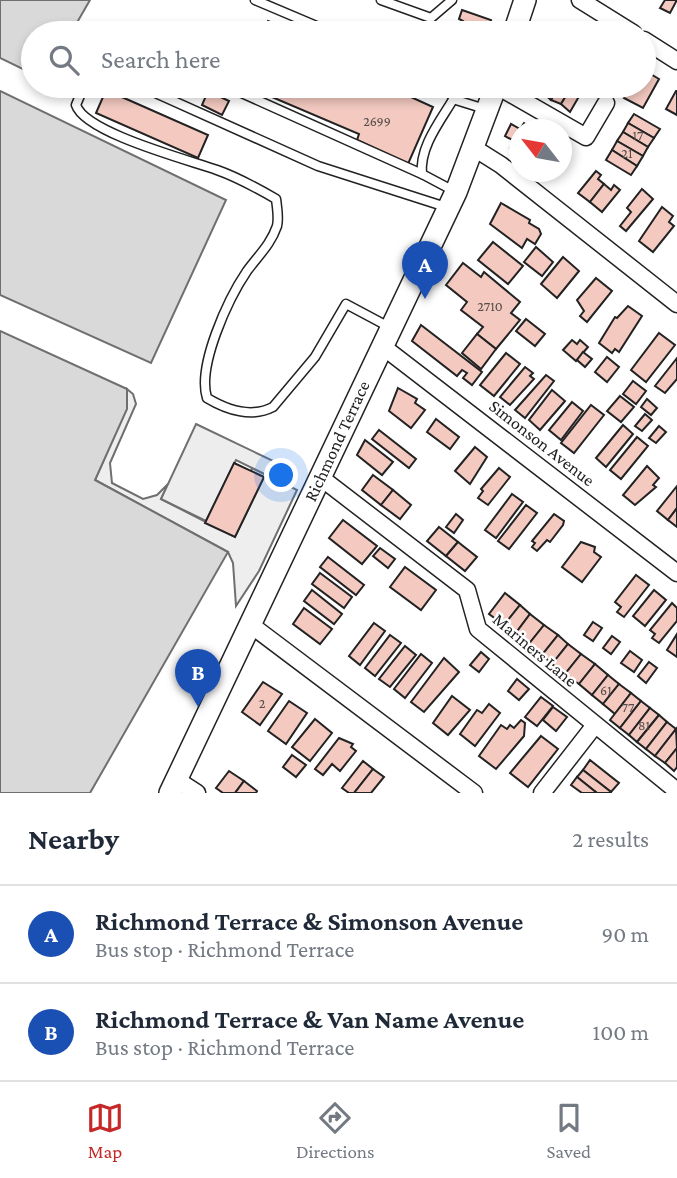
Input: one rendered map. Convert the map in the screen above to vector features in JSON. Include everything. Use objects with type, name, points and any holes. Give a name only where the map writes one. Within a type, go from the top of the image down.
[{"type":"main road","points":[[518,21],[525,0]]},
{"type":"main road","name":"Richmond Terrace","points":[[173,786],[453,200],[492,98]]},
{"type":"street","points":[[580,0],[614,21]]},
{"type":"street","points":[[656,48],[677,61]]},
{"type":"street","points":[[518,98],[586,137],[606,103]]},
{"type":"street","points":[[474,148],[501,165],[677,304]]},
{"type":"street","name":"Simonson Avenue","points":[[387,337],[677,573]]},
{"type":"street","name":"Mariners Lane","points":[[320,477],[467,590],[478,629],[677,791]]},
{"type":"street","points":[[251,625],[474,793]]},
{"type":"street","points":[[542,793],[595,725]]},
{"type":"street","points":[[173,786],[197,793]]},
{"type":"lane","points":[[255,0],[305,21]]},
{"type":"lane","points":[[381,0],[431,18],[452,0]]},
{"type":"lane","points":[[79,98],[76,105],[82,116],[131,141],[219,171],[276,199],[278,223],[268,246],[246,274],[219,328],[204,369],[203,385],[207,398],[248,413],[264,412],[273,407],[314,357],[346,304],[387,337]]},
{"type":"lane","points":[[166,98],[318,166],[453,200]]},
{"type":"lane","points":[[253,98],[422,174],[453,200]]},
{"type":"lane","points":[[422,174],[421,164],[429,140],[454,98],[488,110]]},
{"type":"shaded area","points":[[0,0],[90,0],[78,21],[21,21],[21,68],[0,58]]},
{"type":"shaded area","points":[[0,91],[226,200],[151,363],[0,295]]},
{"type":"shaded area","points":[[0,331],[127,389],[127,409],[95,480],[228,552],[90,793],[0,793]]},
{"type":"shaded area","points":[[127,389],[133,394],[136,404],[110,463],[112,483],[143,499],[157,495],[168,484],[161,499],[235,537],[264,477],[251,471],[252,468],[297,490],[259,571],[236,606],[233,563],[228,552],[95,480],[126,409]]},
{"type":"shaded area","points":[[196,424],[292,470],[285,484],[236,460],[206,521],[161,499]]},
{"type":"building","points":[[665,0],[677,0],[670,13],[660,8]]},
{"type":"building","points":[[462,10],[491,20],[463,21],[459,19]]},
{"type":"building","points":[[677,91],[677,115],[666,109]]},
{"type":"building","points":[[103,98],[124,98],[208,135],[198,158],[96,113]]},
{"type":"building","points":[[205,98],[223,98],[229,101],[222,115],[202,105]]},
{"type":"building","points":[[274,98],[413,98],[433,107],[408,164],[357,140],[359,134]]},
{"type":"building","points":[[552,98],[565,98],[561,104],[551,100]]},
{"type":"building","points":[[565,98],[578,98],[570,112],[561,104]]},
{"type":"building","points":[[624,98],[649,98],[643,108]]},
{"type":"building","points":[[634,114],[660,129],[654,138],[628,123]]},
{"type":"building","points":[[628,123],[654,138],[648,147],[623,132]]},
{"type":"building","points":[[623,132],[648,147],[643,156],[617,141]]},
{"type":"building","points":[[617,141],[643,156],[637,166],[612,150]]},
{"type":"building","points":[[612,150],[637,166],[631,175],[606,160]]},
{"type":"building","points":[[596,171],[601,175],[598,179],[604,184],[590,202],[578,193]]},
{"type":"building","points":[[604,184],[611,190],[614,185],[620,190],[602,212],[590,202]]},
{"type":"building","points":[[642,189],[653,199],[626,231],[620,226],[631,212],[627,208]]},
{"type":"building","points":[[501,203],[530,220],[529,223],[539,229],[541,234],[535,244],[527,239],[522,248],[490,224]]},
{"type":"building","points":[[662,207],[673,216],[669,222],[674,226],[653,252],[639,241]]},
{"type":"building","points":[[493,242],[523,266],[508,284],[478,260]]},
{"type":"building","points":[[536,247],[553,262],[542,276],[524,262]]},
{"type":"building","points":[[563,257],[579,271],[557,298],[541,284]]},
{"type":"building","points":[[463,263],[481,277],[484,272],[520,302],[511,313],[520,320],[496,349],[477,334],[483,327],[461,310],[467,302],[446,285]]},
{"type":"building","points":[[596,278],[612,291],[587,322],[580,316],[584,311],[577,300]]},
{"type":"building","points":[[628,306],[642,316],[619,352],[615,349],[612,353],[599,343],[615,317]]},
{"type":"building","points":[[526,319],[545,334],[535,346],[516,331]]},
{"type":"building","points":[[421,325],[482,372],[472,385],[463,378],[467,373],[462,370],[457,376],[412,341]]},
{"type":"building","points":[[659,333],[675,345],[646,382],[631,370]]},
{"type":"building","points":[[477,334],[496,349],[481,369],[462,353]]},
{"type":"building","points":[[572,340],[577,344],[580,340],[588,347],[576,361],[563,350]]},
{"type":"building","points":[[583,352],[592,359],[585,367],[577,360]]},
{"type":"building","points":[[506,353],[520,364],[494,396],[480,385]]},
{"type":"building","points":[[607,357],[619,367],[607,382],[595,372]]},
{"type":"building","points":[[677,358],[677,379],[665,393],[655,386]]},
{"type":"building","points":[[525,367],[533,373],[530,376],[534,379],[510,405],[500,397]]},
{"type":"building","points":[[546,375],[554,381],[525,418],[515,410]]},
{"type":"building","points":[[633,381],[646,391],[636,404],[623,394]]},
{"type":"building","points":[[398,388],[417,399],[415,403],[425,410],[411,428],[389,411]]},
{"type":"building","points":[[552,390],[565,401],[540,430],[529,420]]},
{"type":"building","points":[[620,396],[634,407],[621,422],[607,411]]},
{"type":"building","points":[[647,399],[657,408],[651,415],[641,407]]},
{"type":"building","points":[[572,402],[583,411],[561,440],[549,430]]},
{"type":"building","points":[[591,405],[604,415],[574,453],[561,443]]},
{"type":"building","points":[[645,414],[652,420],[642,431],[635,426]]},
{"type":"building","points":[[436,419],[459,437],[450,449],[427,432]]},
{"type":"building","points":[[623,425],[633,434],[606,467],[596,458]]},
{"type":"building","points":[[659,426],[666,432],[656,443],[649,438]]},
{"type":"building","points":[[379,430],[416,459],[409,468],[372,439]]},
{"type":"building","points":[[637,437],[648,446],[621,479],[610,470]]},
{"type":"building","points":[[365,440],[393,462],[382,475],[357,455]]},
{"type":"building","points":[[475,447],[487,457],[470,484],[455,471]]},
{"type":"building","points":[[234,463],[264,477],[235,537],[205,523]]},
{"type":"building","points":[[647,466],[659,478],[653,485],[656,487],[635,505],[623,495]]},
{"type":"building","points":[[499,468],[510,477],[488,505],[478,498],[483,491],[481,489]]},
{"type":"building","points":[[373,475],[393,490],[381,505],[362,490]]},
{"type":"building","points":[[677,486],[677,508],[668,520],[657,511]]},
{"type":"building","points":[[393,490],[411,505],[400,519],[381,505]]},
{"type":"building","points":[[512,494],[523,502],[496,538],[485,530]]},
{"type":"building","points":[[526,505],[537,513],[509,549],[498,541]]},
{"type":"building","points":[[677,508],[677,527],[668,520]]},
{"type":"building","points":[[456,514],[463,520],[454,533],[446,527]]},
{"type":"building","points":[[554,514],[564,521],[563,525],[550,542],[547,540],[537,551],[532,547],[535,543],[532,541]]},
{"type":"building","points":[[343,520],[377,546],[362,564],[329,538]]},
{"type":"building","points":[[439,527],[458,542],[446,556],[427,541]]},
{"type":"building","points":[[458,542],[477,557],[465,571],[446,556]]},
{"type":"building","points":[[581,542],[595,547],[594,552],[601,557],[582,582],[562,567]]},
{"type":"building","points":[[380,548],[395,559],[388,568],[373,556]]},
{"type":"building","points":[[328,557],[364,585],[356,595],[320,567]]},
{"type":"building","points":[[405,567],[436,590],[421,610],[390,587]]},
{"type":"building","points":[[320,573],[352,597],[344,608],[312,584]]},
{"type":"building","points":[[636,575],[649,585],[624,617],[617,612],[621,607],[615,602]]},
{"type":"building","points":[[312,590],[342,614],[334,624],[304,601]]},
{"type":"building","points":[[654,590],[666,600],[645,626],[633,616]]},
{"type":"building","points":[[505,593],[520,605],[504,625],[489,614]]},
{"type":"building","points":[[672,603],[677,608],[677,621],[659,643],[652,638],[655,634],[650,630]]},
{"type":"building","points":[[520,605],[530,614],[515,634],[504,625]]},
{"type":"building","points":[[304,608],[332,629],[320,644],[293,624]]},
{"type":"building","points":[[530,614],[544,625],[528,645],[515,634]]},
{"type":"building","points":[[593,622],[602,628],[593,641],[584,635]]},
{"type":"building","points":[[374,623],[385,631],[360,665],[349,656]]},
{"type":"building","points":[[544,625],[558,635],[542,655],[528,645]]},
{"type":"building","points":[[677,634],[677,657],[667,650]]},
{"type":"building","points":[[390,635],[401,643],[375,676],[365,668]]},
{"type":"building","points":[[558,635],[568,644],[552,664],[542,655]]},
{"type":"building","points":[[612,636],[620,642],[611,654],[603,648]]},
{"type":"building","points":[[568,644],[581,654],[565,674],[552,664]]},
{"type":"building","points":[[405,646],[416,655],[390,687],[379,679]]},
{"type":"building","points":[[630,651],[642,660],[634,672],[621,663]]},
{"type":"building","points":[[481,652],[489,659],[479,672],[470,665]]},
{"type":"building","points":[[421,654],[432,663],[405,698],[394,689]]},
{"type":"building","points":[[581,654],[595,664],[579,684],[565,674]]},
{"type":"building","points":[[444,658],[459,672],[424,712],[411,702]]},
{"type":"building","points":[[649,662],[657,668],[646,683],[638,676]]},
{"type":"building","points":[[595,664],[608,675],[592,695],[579,684]]},
{"type":"building","points":[[608,675],[619,684],[603,704],[592,695]]},
{"type":"building","points":[[517,679],[529,689],[519,700],[508,691]]},
{"type":"building","points":[[263,682],[282,694],[260,725],[242,712]]},
{"type":"building","points":[[619,684],[631,693],[615,714],[603,704]]},
{"type":"building","points":[[631,693],[641,701],[620,728],[610,720]]},
{"type":"building","points":[[452,696],[470,710],[448,735],[433,723]]},
{"type":"building","points":[[541,697],[553,706],[537,726],[525,717]]},
{"type":"building","points":[[289,701],[307,713],[286,744],[268,731]]},
{"type":"building","points":[[641,701],[650,708],[629,735],[620,728]]},
{"type":"building","points":[[489,704],[500,713],[475,746],[460,734],[477,710],[482,713]]},
{"type":"building","points":[[553,707],[567,717],[556,731],[543,720]]},
{"type":"building","points":[[650,708],[659,715],[637,742],[629,735]]},
{"type":"building","points":[[659,715],[667,722],[646,749],[637,742]]},
{"type":"building","points":[[315,719],[332,733],[310,761],[292,747]]},
{"type":"building","points":[[521,720],[525,723],[524,736],[496,769],[479,756],[501,725],[507,729],[510,725],[514,728]]},
{"type":"building","points":[[667,722],[676,729],[655,756],[646,749]]},
{"type":"building","points":[[676,729],[677,748],[665,763],[655,756]]},
{"type":"building","points":[[541,736],[558,749],[528,787],[510,773]]},
{"type":"building","points":[[339,738],[353,744],[351,747],[356,751],[340,771],[332,764],[323,775],[315,769]]},
{"type":"building","points":[[677,748],[677,767],[674,771],[665,763]]},
{"type":"building","points":[[292,755],[306,765],[296,777],[283,767]]},
{"type":"building","points":[[590,760],[619,783],[611,792],[583,770]]},
{"type":"building","points":[[363,761],[373,769],[354,793],[349,793],[342,788]]},
{"type":"building","points":[[373,769],[384,777],[371,793],[354,793]]},
{"type":"building","points":[[583,770],[611,793],[597,793],[577,777]]},
{"type":"building","points":[[229,771],[244,781],[235,793],[223,793],[216,788]]},
{"type":"building","points":[[577,777],[597,793],[582,793],[571,785]]},
{"type":"building","points":[[244,781],[257,791],[256,793],[235,793]]},
{"type":"place","name":"Richmond Terrace & Simonson Avenue","points":[[425,299]]},
{"type":"place","name":"Richmond Terrace & Van Name Avenue","points":[[198,707]]}]
